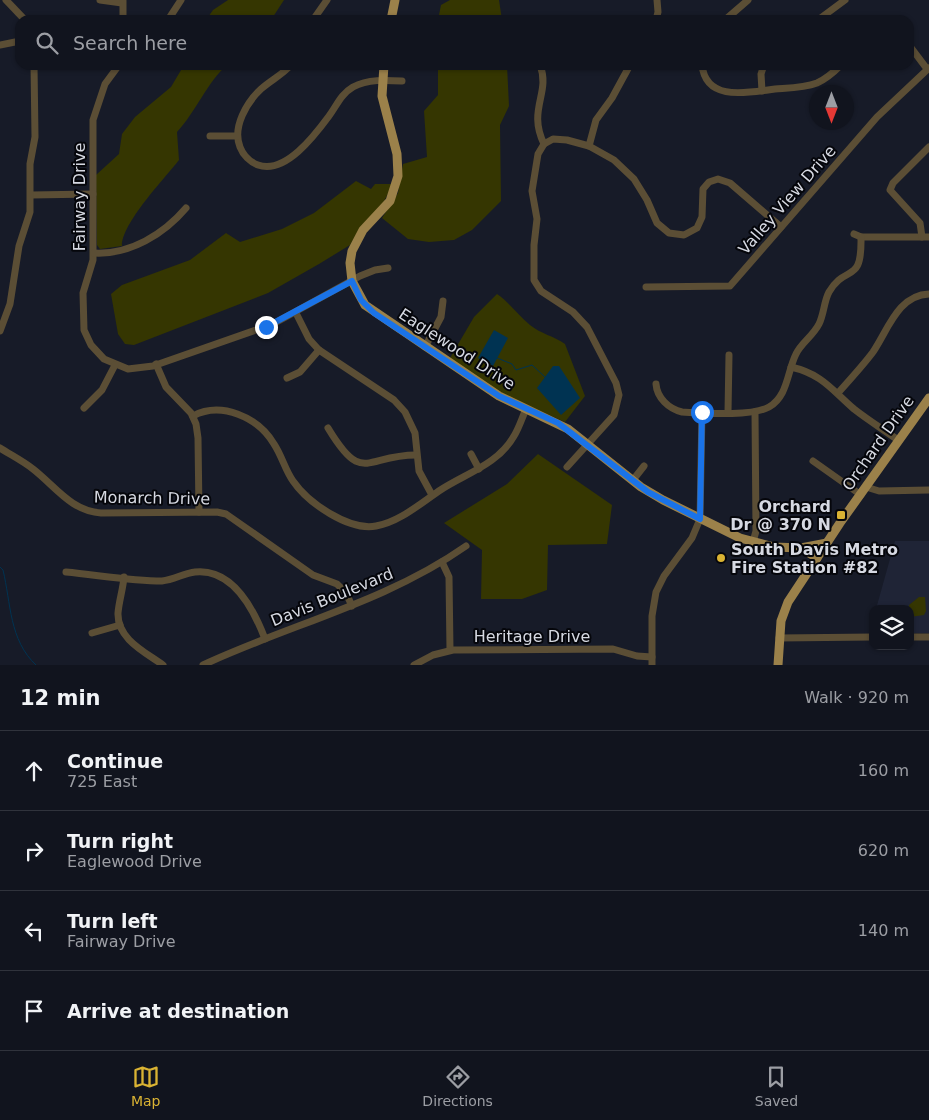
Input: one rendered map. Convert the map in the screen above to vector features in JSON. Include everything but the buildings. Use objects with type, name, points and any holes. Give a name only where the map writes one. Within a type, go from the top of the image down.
[{"type":"main road","points":[[393,15],[395,0]]},
{"type":"main road","name":"Eaglewood Drive","points":[[383,70],[381,81],[382,99],[397,154],[398,176],[394,192],[387,206],[363,230],[354,245],[350,263],[352,281],[358,296],[370,309],[499,396],[558,423],[655,496],[728,534],[774,547],[801,548],[817,558]]},
{"type":"main road","name":"Orchard Drive","points":[[778,665],[779,638],[786,606],[860,495],[929,398]]},
{"type":"main road","points":[[801,548],[827,543]]},
{"type":"street","points":[[6,0],[20,15]]},
{"type":"street","points":[[100,0],[123,2],[123,15]]},
{"type":"street","points":[[171,15],[181,0]]},
{"type":"street","points":[[316,15],[327,0]]},
{"type":"street","points":[[656,0],[657,15]]},
{"type":"street","points":[[731,15],[748,0]]},
{"type":"street","points":[[825,15],[845,0]]},
{"type":"street","points":[[0,45],[15,42]]},
{"type":"street","points":[[914,51],[928,68]]},
{"type":"street","name":"Valley View Drive","points":[[646,287],[728,287],[877,117],[928,68]]},
{"type":"street","points":[[0,331],[3,314],[12,296],[20,246],[29,221],[31,195],[30,164],[35,133],[34,70]]},
{"type":"street","name":"Fairway Drive","points":[[115,70],[105,84],[94,113],[94,253],[92,265],[83,289],[83,326],[94,350],[115,365],[134,369],[156,364],[274,324],[352,281],[376,270],[388,268]]},
{"type":"street","points":[[285,70],[262,88],[250,102],[242,118],[237,136],[242,151],[253,163],[268,167],[283,164],[325,121],[339,99],[348,90],[364,83],[402,81]]},
{"type":"street","points":[[541,70],[543,84],[536,120],[544,144]]},
{"type":"street","points":[[589,146],[596,120],[612,98],[627,70]]},
{"type":"street","points":[[704,70],[707,79],[719,91],[733,94],[817,83],[836,70]]},
{"type":"street","points":[[762,70],[762,91]]},
{"type":"street","points":[[210,136],[237,136]]},
{"type":"street","points":[[567,467],[616,412],[619,392],[587,327],[573,312],[541,291],[534,280],[534,245],[538,219],[532,191],[538,154],[544,144],[553,139],[560,139],[589,146],[614,160],[629,174],[643,192],[657,223],[669,233],[684,235],[697,228],[702,217],[703,189],[709,182],[718,179],[730,183],[781,227]]},
{"type":"street","points":[[656,384],[659,396],[672,408],[682,412],[755,412],[768,408],[784,390],[799,349],[818,326],[831,289],[853,272],[859,264],[857,236],[925,237],[920,223],[890,190],[893,183],[929,147]]},
{"type":"street","points":[[31,195],[93,194]]},
{"type":"street","points":[[94,253],[113,252],[151,238],[168,228],[186,208]]},
{"type":"street","points":[[838,392],[871,355],[902,306],[913,298],[929,294]]},
{"type":"street","points":[[425,347],[441,317],[443,302]]},
{"type":"street","points":[[296,313],[306,334],[319,350],[400,406],[414,428],[420,475],[432,495]]},
{"type":"street","points":[[287,378],[300,372],[319,350]]},
{"type":"street","points":[[728,412],[729,355]]},
{"type":"street","points":[[156,364],[166,387],[193,416],[198,438],[199,512]]},
{"type":"street","points":[[84,408],[102,390],[115,365]]},
{"type":"street","points":[[791,367],[813,374],[838,392],[858,411],[898,440]]},
{"type":"street","points":[[193,416],[205,411],[219,409],[243,417],[271,439],[292,480],[305,495],[350,524],[370,527],[386,524],[497,457],[509,444],[518,429],[526,408]]},
{"type":"street","points":[[652,661],[652,616],[660,584],[692,538],[700,519],[702,412]]},
{"type":"street","points":[[753,542],[756,531],[755,412]]},
{"type":"street","points":[[328,428],[344,453],[357,462],[370,463],[416,455]]},
{"type":"street","name":"Monarch Drive","points":[[0,448],[34,470],[72,503],[87,511],[101,513],[217,512],[228,516],[313,575],[337,584],[346,593],[352,606]]},
{"type":"street","points":[[471,454],[479,469]]},
{"type":"street","points":[[813,461],[860,495]]},
{"type":"street","points":[[633,480],[644,466]]},
{"type":"street","points":[[866,487],[879,491],[929,490]]},
{"type":"street","name":"Davis Boulevard","points":[[203,665],[265,638],[352,606],[396,587],[442,562],[466,546]]},
{"type":"street","points":[[442,562],[449,577],[450,650]]},
{"type":"street","points":[[66,572],[166,580],[198,572],[220,577],[250,604],[265,638]]},
{"type":"street","points":[[124,577],[118,611],[120,625],[131,642],[163,665]]},
{"type":"street","points":[[92,633],[120,625]]},
{"type":"street","points":[[914,637],[929,637]]},
{"type":"street","points":[[779,638],[869,638]]},
{"type":"street","name":"Heritage Drive","points":[[414,665],[433,655],[450,650],[613,649],[652,661]]},
{"type":"shaded area","points":[[228,0],[284,0],[274,15],[210,15],[213,10]]},
{"type":"shaded area","points":[[450,0],[499,0],[501,15],[439,15],[441,5]]},
{"type":"shaded area","points":[[181,70],[222,70],[177,132],[179,160],[136,214],[124,237],[122,246],[100,249],[97,245],[96,175],[119,154],[122,134],[135,117],[171,87]]},
{"type":"shaded area","points":[[438,70],[507,70],[509,106],[500,125],[501,201],[472,230],[454,240],[429,242],[408,239],[382,218],[398,193],[403,164],[427,157],[424,111],[438,95]]},
{"type":"shaded area","points":[[356,181],[371,189],[375,184],[393,184],[382,205],[362,225],[350,245],[268,293],[134,345],[125,344],[118,334],[111,294],[122,285],[190,260],[226,233],[240,242],[282,229],[314,213]]},
{"type":"shaded area","points":[[497,294],[530,325],[565,344],[585,396],[565,422],[500,393],[450,358],[474,317]]},
{"type":"shaded area","points":[[538,454],[612,505],[607,544],[548,545],[547,590],[522,599],[481,599],[482,550],[444,523],[507,484]]},
{"type":"shaded area","points":[[895,541],[929,541],[929,633],[914,633],[914,605],[877,605]]},
{"type":"shaded area","points":[[919,597],[925,597],[926,611],[924,615],[914,616],[914,605],[909,605]]},
{"type":"water","points":[[494,330],[508,338],[493,366],[478,358]]},
{"type":"water","points":[[553,366],[559,366],[580,398],[561,415],[537,388]]},
{"type":"waterway","points":[[497,358],[512,364],[516,370],[532,365],[545,377]]},
{"type":"waterway","points":[[0,567],[3,570],[16,633],[27,655],[36,665]]},
{"type":"place","name":"Orchard Dr @ 370 N","points":[[841,515]]},
{"type":"place","name":"South Davis Metro Fire Station #82","points":[[721,558]]},
{"type":"route","points":[[266,327],[352,281],[361,300],[374,313],[499,396],[547,417],[568,429],[648,492],[700,519],[702,412]]}]
